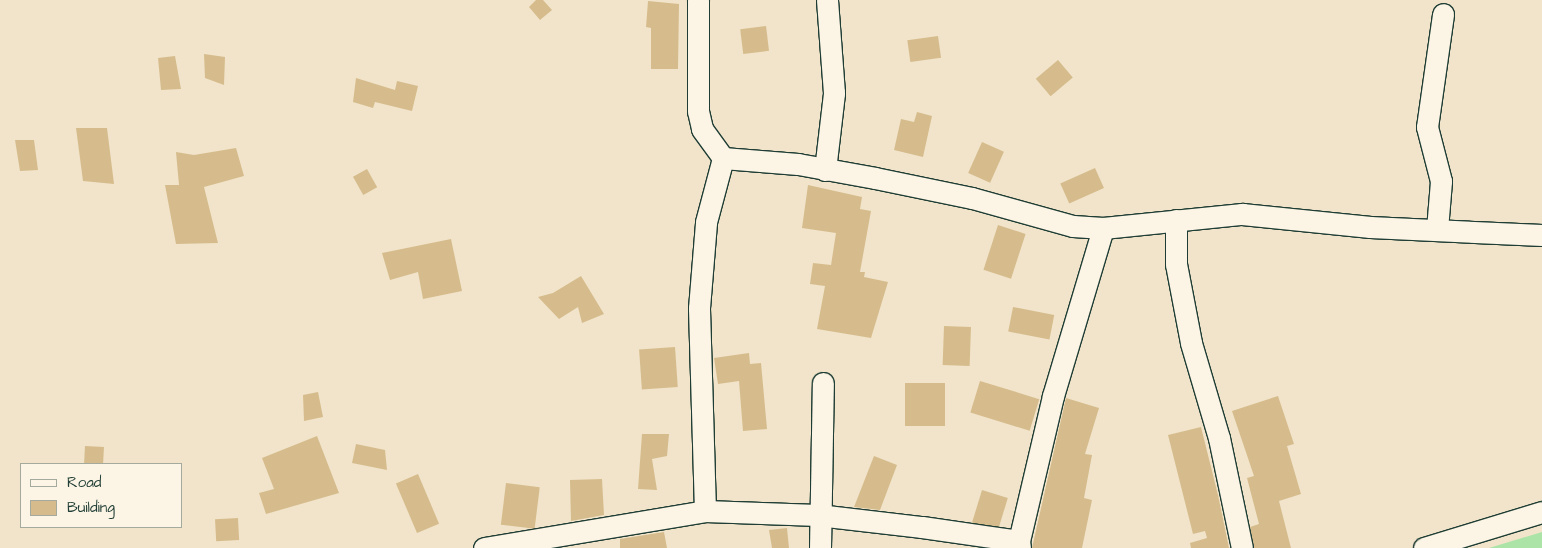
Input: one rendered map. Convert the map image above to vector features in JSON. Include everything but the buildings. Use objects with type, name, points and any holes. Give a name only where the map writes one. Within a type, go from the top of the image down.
[{"type":"street","points":[[698,0],[698,111],[702,129],[723,158],[798,164],[972,198],[1073,226],[1103,228],[1242,214],[1370,228],[1542,236]]},
{"type":"street","points":[[825,170],[834,93],[827,0]]},
{"type":"street","points":[[1437,230],[1441,181],[1427,127],[1443,14]]},
{"type":"street","points":[[705,511],[699,308],[706,222],[723,158]]},
{"type":"street","points":[[1176,220],[1176,264],[1191,343],[1219,438],[1242,548]]},
{"type":"street","points":[[484,548],[605,538],[705,511],[818,514],[1019,544],[1053,396],[1103,228]]},
{"type":"street","points":[[820,548],[818,514],[823,383]]},
{"type":"street","points":[[1424,548],[1542,512]]},
{"type":"green space","points":[[1542,532],[1542,548],[1489,548]]}]
